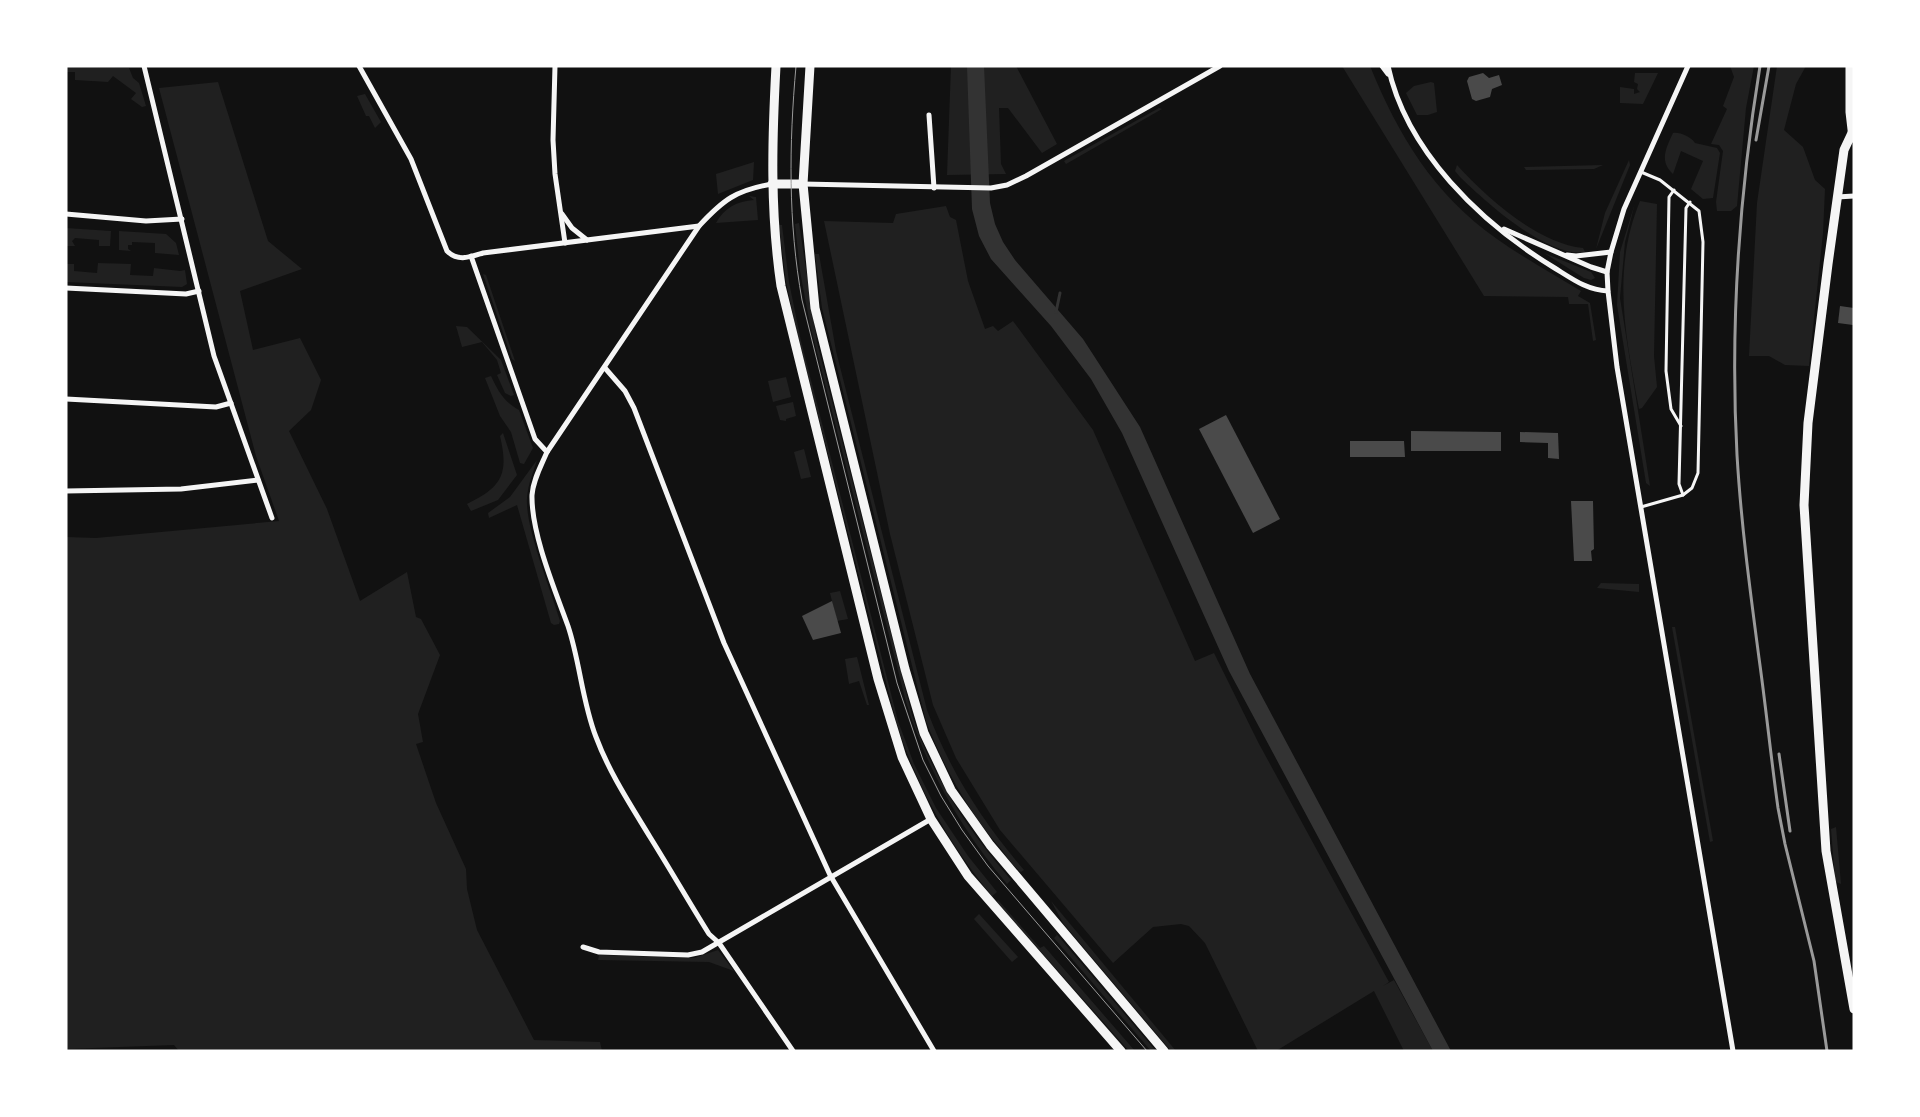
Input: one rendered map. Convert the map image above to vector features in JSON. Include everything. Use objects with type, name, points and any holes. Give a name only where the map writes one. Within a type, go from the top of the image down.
[{"type":"street","points":[[144,66],[214,356],[272,518]]},
{"type":"street","points":[[359,66],[411,159],[447,251],[458,258],[483,252],[699,226]]},
{"type":"street","points":[[555,66],[553,140],[555,174],[565,242]]},
{"type":"street","points":[[776,66],[771,156],[776,255],[789,325],[878,680],[902,757],[931,818],[968,876],[1121,1051]]},
{"type":"street","points":[[810,66],[803,184],[815,308],[898,640],[924,734],[951,790],[979,831],[1164,1051]]},
{"type":"street","points":[[793,1051],[719,943],[709,934],[621,789],[595,736],[571,638],[543,553],[533,506],[534,485],[547,452],[699,226],[719,204],[728,198],[741,191],[772,184],[934,188],[990,188],[1007,185],[1220,66]]},
{"type":"street","points":[[1382,66],[1390,77]]},
{"type":"street","points":[[1388,66],[1390,77],[1413,131],[1434,163],[1463,196],[1532,254],[1585,287],[1595,291],[1608,291]]},
{"type":"street","points":[[1688,66],[1640,171],[1619,224],[1611,252],[1608,291],[1613,344],[1733,1051]]},
{"type":"street","points":[[1850,66],[1853,137],[1844,150],[1837,197],[1808,423],[1804,505],[1826,852],[1854,1009]]},
{"type":"street","points":[[929,115],[934,188]]},
{"type":"street","points":[[1837,197],[1854,196]]},
{"type":"street","points":[[66,214],[146,221],[182,220]]},
{"type":"street","points":[[562,214],[572,228],[587,240]]},
{"type":"street","points":[[1498,226],[1559,254],[1608,272]]},
{"type":"street","points":[[682,229],[688,236],[688,242]]},
{"type":"street","points":[[1559,254],[1576,256],[1611,252]]},
{"type":"street","points":[[471,256],[535,439],[547,452]]},
{"type":"street","points":[[66,288],[186,294],[199,290]]},
{"type":"street","points":[[605,368],[625,391],[634,408],[724,643],[830,875],[934,1051]]},
{"type":"street","points":[[66,399],[216,407],[231,403]]},
{"type":"street","points":[[66,491],[181,489],[258,480]]},
{"type":"street","points":[[583,947],[599,952],[688,955],[702,952],[830,875],[931,818]]},
{"type":"lane","points":[[1640,171],[1660,180],[1699,211],[1703,242],[1698,472],[1692,488],[1683,495],[1641,507]]},
{"type":"lane","points":[[1674,190],[1669,197],[1666,371],[1671,408],[1682,427]]},
{"type":"lane","points":[[1683,495],[1679,484],[1682,427],[1686,208],[1690,202]]},
{"type":"shaded area","points":[[951,66],[1016,66],[1057,144],[1042,153],[1008,108],[999,108],[1001,164],[1006,174],[947,175]]},
{"type":"shaded area","points":[[967,66],[984,66],[990,203],[995,224],[1003,242],[1015,260],[1083,339],[1140,427],[1250,674],[1451,1051],[1433,1051],[1229,671],[1122,433],[1091,379],[1051,326],[991,259],[979,236],[972,209]]},
{"type":"shaded area","points":[[1342,66],[1370,66],[1393,116],[1420,162],[1455,203],[1475,222],[1497,239],[1581,291],[1578,296],[1590,303],[1596,340],[1593,341],[1588,304],[1569,304],[1568,297],[1484,296]]},
{"type":"shaded area","points":[[1730,66],[1754,66],[1746,108],[1737,206],[1731,211],[1717,211],[1716,202],[1723,151],[1719,145],[1711,144],[1727,109],[1723,106],[1734,77]]},
{"type":"shaded area","points":[[1777,66],[1806,66],[1796,84],[1784,130],[1803,147],[1815,180],[1825,189],[1823,233],[1809,366],[1785,365],[1769,356],[1749,356],[1757,203]]},
{"type":"shaded area","points":[[66,67],[129,68],[133,78],[139,83],[146,106],[142,107],[131,99],[136,93],[113,76],[108,82],[75,80],[75,72],[66,72]]},
{"type":"shaded area","points":[[1635,73],[1658,73],[1643,104],[1620,103],[1620,87],[1634,89],[1634,94],[1640,92],[1637,89],[1638,84],[1634,82]]},
{"type":"shaded area","points":[[218,82],[268,241],[302,269],[240,291],[253,350],[300,338],[321,380],[311,410],[289,431],[327,509],[360,601],[407,572],[416,617],[421,619],[440,655],[418,714],[423,742],[416,744],[436,803],[466,869],[467,889],[477,930],[534,1040],[600,1042],[602,1051],[179,1051],[174,1045],[66,1049],[66,537],[96,538],[279,521],[256,456],[159,88]]},
{"type":"shaded area","points":[[1434,83],[1437,112],[1428,115],[1417,115],[1406,93],[1414,86]]},
{"type":"shaded area","points":[[365,94],[381,122],[375,128],[369,116],[366,116],[357,96]]},
{"type":"shaded area","points":[[1159,108],[1162,109],[1066,164],[1064,161]]},
{"type":"shaded area","points":[[1673,133],[1685,135],[1695,143],[1717,148],[1720,153],[1713,198],[1703,199],[1691,189],[1703,161],[1681,151],[1673,174],[1669,169],[1666,164],[1665,154]]},
{"type":"shaded area","points":[[1629,160],[1630,165],[1596,249],[1605,213]]},
{"type":"shaded area","points":[[754,162],[753,180],[718,194],[716,174]]},
{"type":"shaded area","points":[[1457,165],[1483,191],[1514,217],[1548,238],[1583,248],[1585,252],[1570,252],[1553,246],[1518,226],[1460,177],[1455,171]]},
{"type":"shaded area","points":[[1603,165],[1594,169],[1526,170],[1524,167]]},
{"type":"shaded area","points":[[749,196],[756,197],[758,220],[716,223],[727,209],[742,202],[754,200]]},
{"type":"shaded area","points":[[1640,201],[1657,204],[1654,356],[1657,387],[1642,408],[1639,409],[1626,330],[1624,279],[1631,227]]},
{"type":"shaded area","points":[[1635,203],[1625,242],[1620,298],[1650,486],[1646,483],[1617,305],[1620,252]]},
{"type":"shaded area","points":[[946,206],[950,217],[956,220],[968,281],[985,329],[993,326],[998,331],[1013,321],[1093,430],[1195,661],[1214,653],[1258,742],[1389,982],[1383,986],[1394,980],[1433,1051],[1404,1051],[1374,991],[1276,1051],[1258,1051],[1205,943],[1189,926],[1181,924],[1153,927],[1113,963],[1000,830],[956,758],[933,705],[890,534],[824,221],[893,223],[896,214]]},
{"type":"shaded area","points":[[799,223],[817,342],[912,715],[941,782],[980,842],[1011,880],[1007,884],[975,842],[947,798],[924,751],[906,702],[810,325],[800,271],[795,224]]},
{"type":"shaded area","points":[[779,225],[782,225],[789,282],[801,341],[898,721],[914,764],[936,808],[968,856],[997,892],[992,896],[962,856],[935,813],[913,768],[896,721],[797,333],[786,282]]},
{"type":"shaded area","points":[[66,228],[111,231],[110,246],[99,246],[99,240],[75,238],[72,241],[75,246],[66,246]]},
{"type":"shaded area","points":[[119,231],[166,234],[176,243],[179,255],[155,253],[155,243],[132,242],[132,245],[128,245],[128,249],[131,251],[119,250]]},
{"type":"shaded area","points":[[1544,253],[1591,272],[1595,278],[1591,280],[1584,278]]},
{"type":"shaded area","points":[[815,254],[819,254],[836,351],[927,710],[946,754],[968,794],[994,833],[1024,870],[1021,872],[978,820],[949,772],[926,721],[822,308]]},
{"type":"shaded area","points":[[98,263],[131,264],[130,275],[153,276],[154,268],[185,270],[187,284],[182,287],[66,282],[66,264],[74,264],[74,271],[97,273]]},
{"type":"shaded area","points":[[483,274],[486,275],[515,361],[512,359]]},
{"type":"shaded area","points":[[456,326],[467,327],[501,360],[514,395],[511,396],[505,393],[497,375],[501,373],[497,360],[482,342],[462,347]]},
{"type":"shaded area","points":[[491,376],[502,396],[519,410],[533,448],[524,464],[520,463],[511,432],[500,416],[485,378]]},
{"type":"shaded area","points":[[786,377],[791,397],[773,402],[768,381]]},
{"type":"shaded area","points":[[793,402],[796,416],[786,419],[786,421],[780,420],[776,406]]},
{"type":"shaded area","points":[[503,433],[517,475],[498,500],[471,511],[467,504],[488,492],[500,478],[504,460],[500,436]]},
{"type":"shaded area","points":[[804,449],[811,477],[801,479],[794,452]]},
{"type":"shaded area","points":[[537,460],[528,488],[527,511],[539,559],[560,621],[559,624],[554,625],[551,623],[517,505],[489,518],[488,513],[510,497]]},
{"type":"shaded area","points":[[1601,583],[1639,584],[1639,592],[1597,588]]},
{"type":"shaded area","points":[[840,591],[848,619],[837,621],[830,593]]},
{"type":"shaded area","points":[[1672,627],[1675,627],[1713,841],[1710,842]]},
{"type":"shaded area","points":[[857,657],[869,705],[867,705],[859,681],[849,684],[845,659]]},
{"type":"shaded area","points":[[1836,827],[1841,884],[1836,882],[1835,879],[1831,829]]},
{"type":"shaded area","points":[[1015,885],[1156,1051],[1151,1051],[1054,938],[1057,935]]},
{"type":"shaded area","points":[[998,900],[1040,948],[1044,946],[1135,1051],[1129,1051],[997,902]]},
{"type":"shaded area","points":[[1051,901],[1176,1051],[1171,1051],[1063,923]]},
{"type":"shaded area","points":[[979,914],[1018,957],[1012,962],[974,919]]},
{"type":"shaded area","points":[[718,950],[734,971],[709,962],[598,960],[599,955],[694,958]]},
{"type":"building","points":[[1483,73],[1489,78],[1499,75],[1502,85],[1492,89],[1490,97],[1476,101],[1472,99],[1467,81],[1469,77]]},
{"type":"building","points":[[1840,306],[1854,308],[1853,325],[1838,323]]},
{"type":"building","points":[[1226,415],[1280,519],[1253,533],[1199,429]]},
{"type":"building","points":[[1411,431],[1501,432],[1501,451],[1411,451]]},
{"type":"building","points":[[1520,432],[1558,433],[1559,459],[1548,458],[1548,443],[1520,442]]},
{"type":"building","points":[[1350,441],[1404,441],[1405,457],[1350,457]]},
{"type":"building","points":[[1571,501],[1593,501],[1594,549],[1591,551],[1592,561],[1574,561]]},
{"type":"building","points":[[832,601],[841,633],[813,640],[802,616]]},
{"type":"waterway","points":[[1056,312],[1060,293]]},
{"type":"tram line","points":[[796,66],[791,183],[794,242],[802,300],[897,683],[923,760],[941,796],[962,830],[988,866],[1147,1051]]},
{"type":"railway","points":[[1760,66],[1747,163],[1738,260],[1735,358],[1737,455],[1743,531],[1778,808],[1814,961],[1827,1051]]},
{"type":"railway","points":[[1756,140],[1769,66]]},
{"type":"railway","points":[[1779,754],[1790,831]]}]
